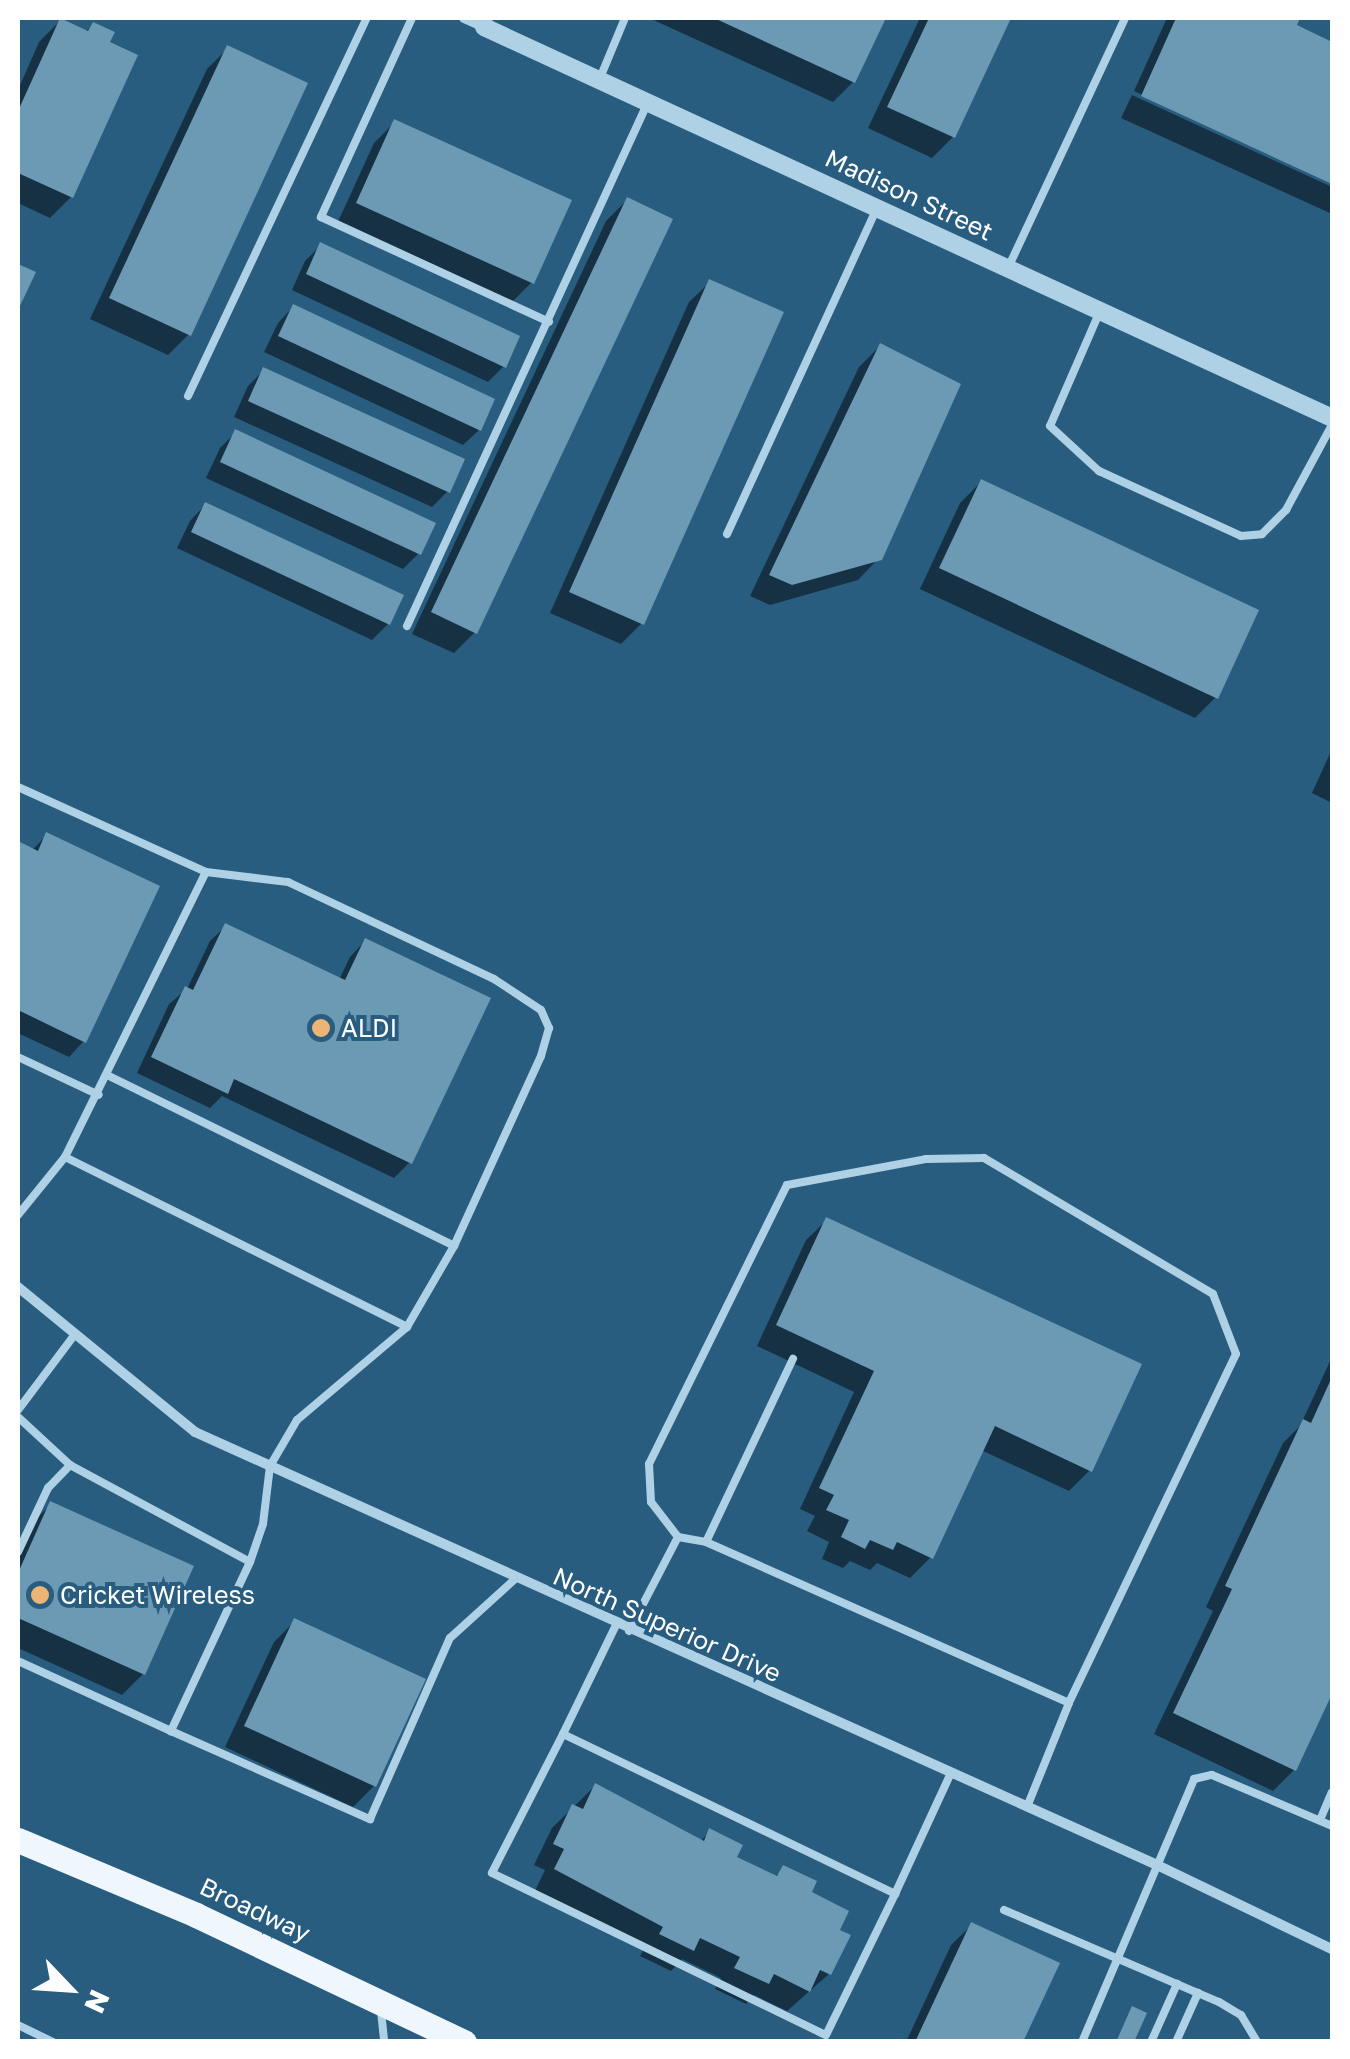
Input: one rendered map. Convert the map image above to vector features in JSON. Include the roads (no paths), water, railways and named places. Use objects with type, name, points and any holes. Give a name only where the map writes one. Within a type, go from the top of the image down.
[{"type":"main road","name":"Broadway","points":[[18,1840],[196,1916],[464,2042]]},
{"type":"street","name":"Madison Street","points":[[464,18],[486,22],[599,80],[1332,422]]},
{"type":"street","name":"North Superior Drive","points":[[18,1287],[195,1432],[1155,1864],[1332,1949]]},
{"type":"lane","points":[[188,396],[367,18]]},
{"type":"lane","points":[[412,18],[320,217],[549,322]]},
{"type":"lane","points":[[599,80],[626,18]]},
{"type":"lane","points":[[1008,268],[1126,18]]},
{"type":"lane","points":[[408,626],[648,102]]},
{"type":"lane","points":[[727,534],[877,208]]},
{"type":"lane","points":[[1100,311],[1050,426],[1099,471],[1241,536],[1262,534],[1286,510],[1332,422]]},
{"type":"lane","points":[[18,787],[206,872],[288,882],[494,979],[541,1010],[549,1028],[541,1056],[454,1246],[407,1327],[296,1420],[270,1466],[263,1524],[250,1562],[171,1731]]},
{"type":"lane","points":[[18,1215],[65,1157],[99,1095],[206,872]]},
{"type":"lane","points":[[18,1057],[99,1095]]},
{"type":"lane","points":[[108,1076],[454,1246]]},
{"type":"lane","points":[[65,1157],[407,1327]]},
{"type":"lane","points":[[1027,1807],[1069,1703],[1236,1354],[1212,1294],[984,1158],[926,1159],[787,1185],[649,1464],[652,1502],[678,1537],[706,1542],[1069,1703]]},
{"type":"lane","points":[[75,1334],[18,1413],[70,1466],[250,1562]]},
{"type":"lane","points":[[706,1542],[794,1359]]},
{"type":"lane","points":[[18,1552],[48,1488],[70,1466]]},
{"type":"lane","points":[[629,1630],[678,1537]]},
{"type":"lane","points":[[18,1661],[370,1819],[450,1638],[515,1579]]},
{"type":"lane","points":[[616,1624],[492,1873],[826,2035],[951,1773]]},
{"type":"lane","points":[[563,1734],[895,1894]]},
{"type":"lane","points":[[1082,2042],[1194,1779],[1212,1775],[1332,1826]]},
{"type":"lane","points":[[1320,1820],[1332,1792]]},
{"type":"lane","points":[[1004,1910],[1241,2014],[1257,2042]]},
{"type":"lane","points":[[1151,2042],[1177,1984]]},
{"type":"lane","points":[[1176,2042],[1198,1993]]},
{"type":"lane","points":[[380,2002],[384,2042]]},
{"type":"lane","points":[[18,2026],[53,2042]]},
{"type":"place","name":"ALDI","points":[[321,1028]]},
{"type":"place","name":"Cricket Wireless","points":[[40,1595]]}]
